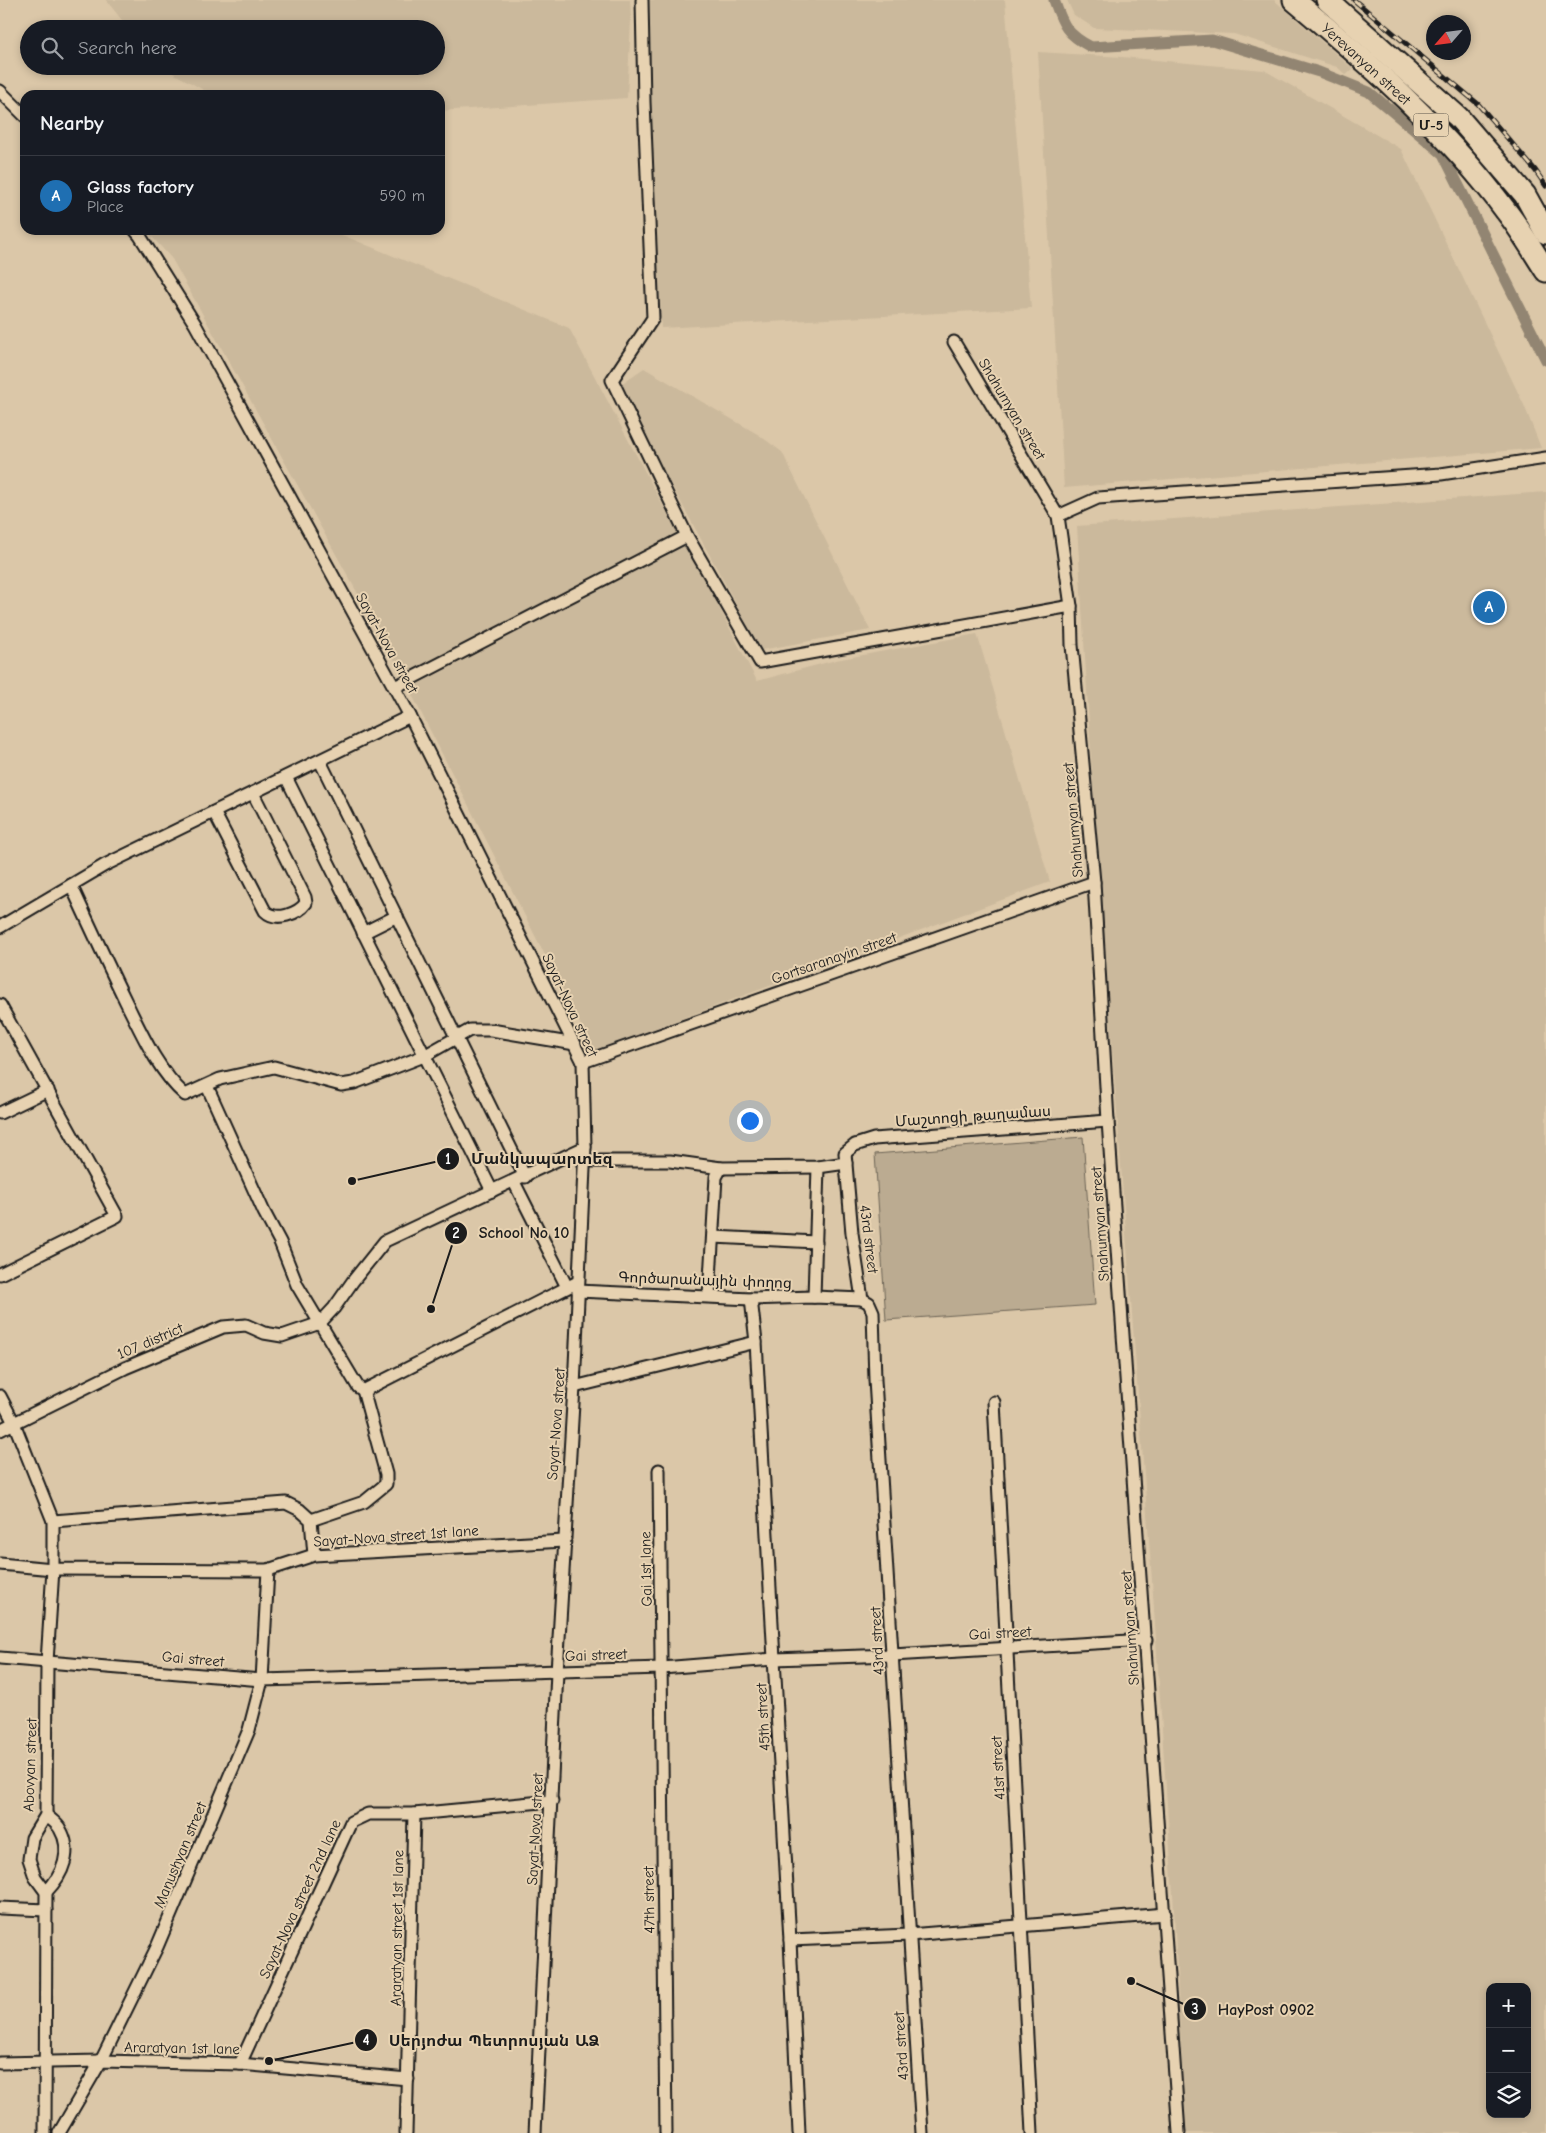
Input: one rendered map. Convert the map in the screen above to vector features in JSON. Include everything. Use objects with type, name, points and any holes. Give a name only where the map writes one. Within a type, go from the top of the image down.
[{"type":"highway","name":"Yerevanyan street","points":[[1294,0],[1404,97],[1460,154],[1507,211],[1546,271]]},
{"type":"highway","name":"Yerevanyan street","points":[[1327,0],[1458,117],[1525,195],[1546,233]]},
{"type":"street","points":[[642,0],[644,102],[653,318],[612,380],[687,536],[760,662],[1071,606]]},
{"type":"street","points":[[0,91],[20,111]]},
{"type":"street","name":"Sayat-Nova street","points":[[139,235],[195,324],[410,716],[584,1062],[585,1147],[574,1287],[574,1387],[557,1672],[535,2133]]},
{"type":"street","name":"Shahumyan street","points":[[954,342],[1058,516],[1071,606],[1072,644],[1094,882],[1108,1121],[1146,1640],[1179,2133]]},
{"type":"street","points":[[1058,516],[1098,498],[1441,474],[1546,458]]},
{"type":"street","points":[[394,688],[687,536]]},
{"type":"street","points":[[0,927],[105,865],[410,716]]},
{"type":"street","points":[[320,761],[457,1036],[519,1179],[574,1287],[362,1390]]},
{"type":"street","points":[[286,777],[492,1191]]},
{"type":"street","points":[[214,812],[265,911],[270,916],[277,918],[289,914],[304,906],[306,903],[305,897],[253,793]]},
{"type":"street","name":"Gortsaranayin street","points":[[584,1062],[1094,882]]},
{"type":"street","points":[[70,885],[138,1026],[175,1087],[185,1096],[234,1075],[274,1067],[341,1085],[354,1083],[424,1056],[470,1030],[491,1030],[575,1044]]},
{"type":"street","points":[[363,933],[397,916]]},
{"type":"street","points":[[0,1005],[117,1216],[0,1274]]},
{"type":"street","points":[[208,1086],[264,1212],[280,1242],[297,1285],[358,1387],[362,1390],[386,1474],[386,1484],[364,1502],[311,1520]]},
{"type":"street","points":[[0,1113],[48,1090]]},
{"type":"street","name":"Մաշտոցի թաղամաս","points":[[845,1158],[855,1145],[874,1139],[1108,1121]]},
{"type":"street","points":[[320,1323],[334,1308],[385,1241],[585,1147]]},
{"type":"street","points":[[584,1161],[670,1161],[721,1168],[818,1167],[845,1158]]},
{"type":"street","name":"43rd street","points":[[845,1158],[852,1233],[862,1299],[869,1303],[873,1312],[875,1380],[922,2133]]},
{"type":"street","points":[[814,1297],[818,1167]]},
{"type":"street","points":[[709,1296],[716,1177],[721,1168]]},
{"type":"street","points":[[713,1237],[816,1242]]},
{"type":"street","name":"Գործարանային փողոց","points":[[574,1287],[751,1300],[814,1297],[862,1299]]},
{"type":"street","name":"45th street","points":[[751,1300],[756,1342],[790,1940],[798,2133]]},
{"type":"street","name":"107 district","points":[[0,1430],[125,1368],[223,1327],[246,1326],[282,1336],[320,1323]]},
{"type":"street","points":[[574,1387],[756,1342]]},
{"type":"street","points":[[0,1396],[14,1423],[53,1521],[286,1503],[300,1510],[311,1520],[314,1555]]},
{"type":"street","name":"41st street","points":[[994,1402],[1006,1648],[1023,1926],[1032,2133]]},
{"type":"street","name":"Gai 1st lane","points":[[659,1470],[662,1668]]},
{"type":"street","name":"Abovyan street","points":[[46,1892],[35,1878],[30,1860],[32,1838],[46,1815],[47,1662],[53,1569],[53,1521]]},
{"type":"street","name":"Sayat-Nova street 1st lane","points":[[53,1569],[268,1570],[314,1555],[564,1541]]},
{"type":"street","points":[[0,1564],[53,1569]]},
{"type":"street","name":"Manushyan street","points":[[59,2133],[101,2061],[157,1947],[249,1730],[262,1680],[268,1570]]},
{"type":"street","name":"Gai street","points":[[47,1662],[262,1680],[662,1668],[774,1659],[892,1655],[1146,1640]]},
{"type":"street","points":[[0,1658],[47,1662]]},
{"type":"street","name":"47th street","points":[[662,1668],[666,2133]]},
{"type":"street","name":"Sayat-Nova street 2nd lane","points":[[240,2064],[351,1822],[368,1814],[414,1814],[552,1801]]},
{"type":"street","name":"Araratyan street 1st lane","points":[[406,2133],[414,1814]]},
{"type":"street","points":[[44,2133],[46,1892],[58,1880],[65,1865],[66,1845],[60,1828],[46,1815]]},
{"type":"street","points":[[0,1908],[46,1910]]},
{"type":"street","points":[[790,1940],[909,1934],[1165,1914]]},
{"type":"street","name":"Araratyan 1st lane","points":[[0,2063],[101,2061],[240,2064],[408,2078]]},
{"type":"shaded area","points":[[106,0],[630,0],[631,20],[627,98],[445,111],[445,90],[204,90],[176,75],[445,75],[445,20],[122,20]]},
{"type":"shaded area","points":[[648,0],[1005,0],[1031,308],[661,328],[649,93]]},
{"type":"shaded area","points":[[1067,0],[1274,0],[1353,69],[1346,75],[1337,67],[1234,34],[1094,28],[1074,15]]},
{"type":"shaded area","points":[[1038,52],[1122,57],[1264,70],[1401,149],[1524,405],[1541,448],[1064,488]]},
{"type":"shaded area","points":[[150,235],[342,235],[569,328],[679,536],[403,675],[172,259]]},
{"type":"shaded area","points":[[644,368],[759,435],[782,452],[870,630],[761,650],[637,421],[621,384]]},
{"type":"shaded area","points":[[1546,492],[1546,2133],[1185,2133],[1174,1909],[1153,1594],[1094,805],[1077,526]]},
{"type":"shaded area","points":[[686,544],[757,681],[836,660],[977,634],[1050,882],[594,1051],[409,689]]},
{"type":"shaded area","points":[[1083,1137],[1095,1305],[886,1320],[875,1154]]},
{"type":"waterway","points":[[1054,0],[1066,28],[1076,38],[1091,47],[1212,40],[1319,72],[1369,92],[1443,154],[1546,360]]},
{"type":"railway","points":[[1354,0],[1478,104],[1535,170],[1546,186]]},
{"type":"place","name":"Glass factory","points":[[1489,607]]},
{"type":"place","name":"Մանկապարտեզ","points":[[352,1181]]},
{"type":"place","name":"School No 10","points":[[431,1309]]},
{"type":"place","name":"HayPost 0902","points":[[1131,1981]]},
{"type":"place","name":"Սերյոժա Պետրոսյան ԱՁ","points":[[269,2061]]}]
